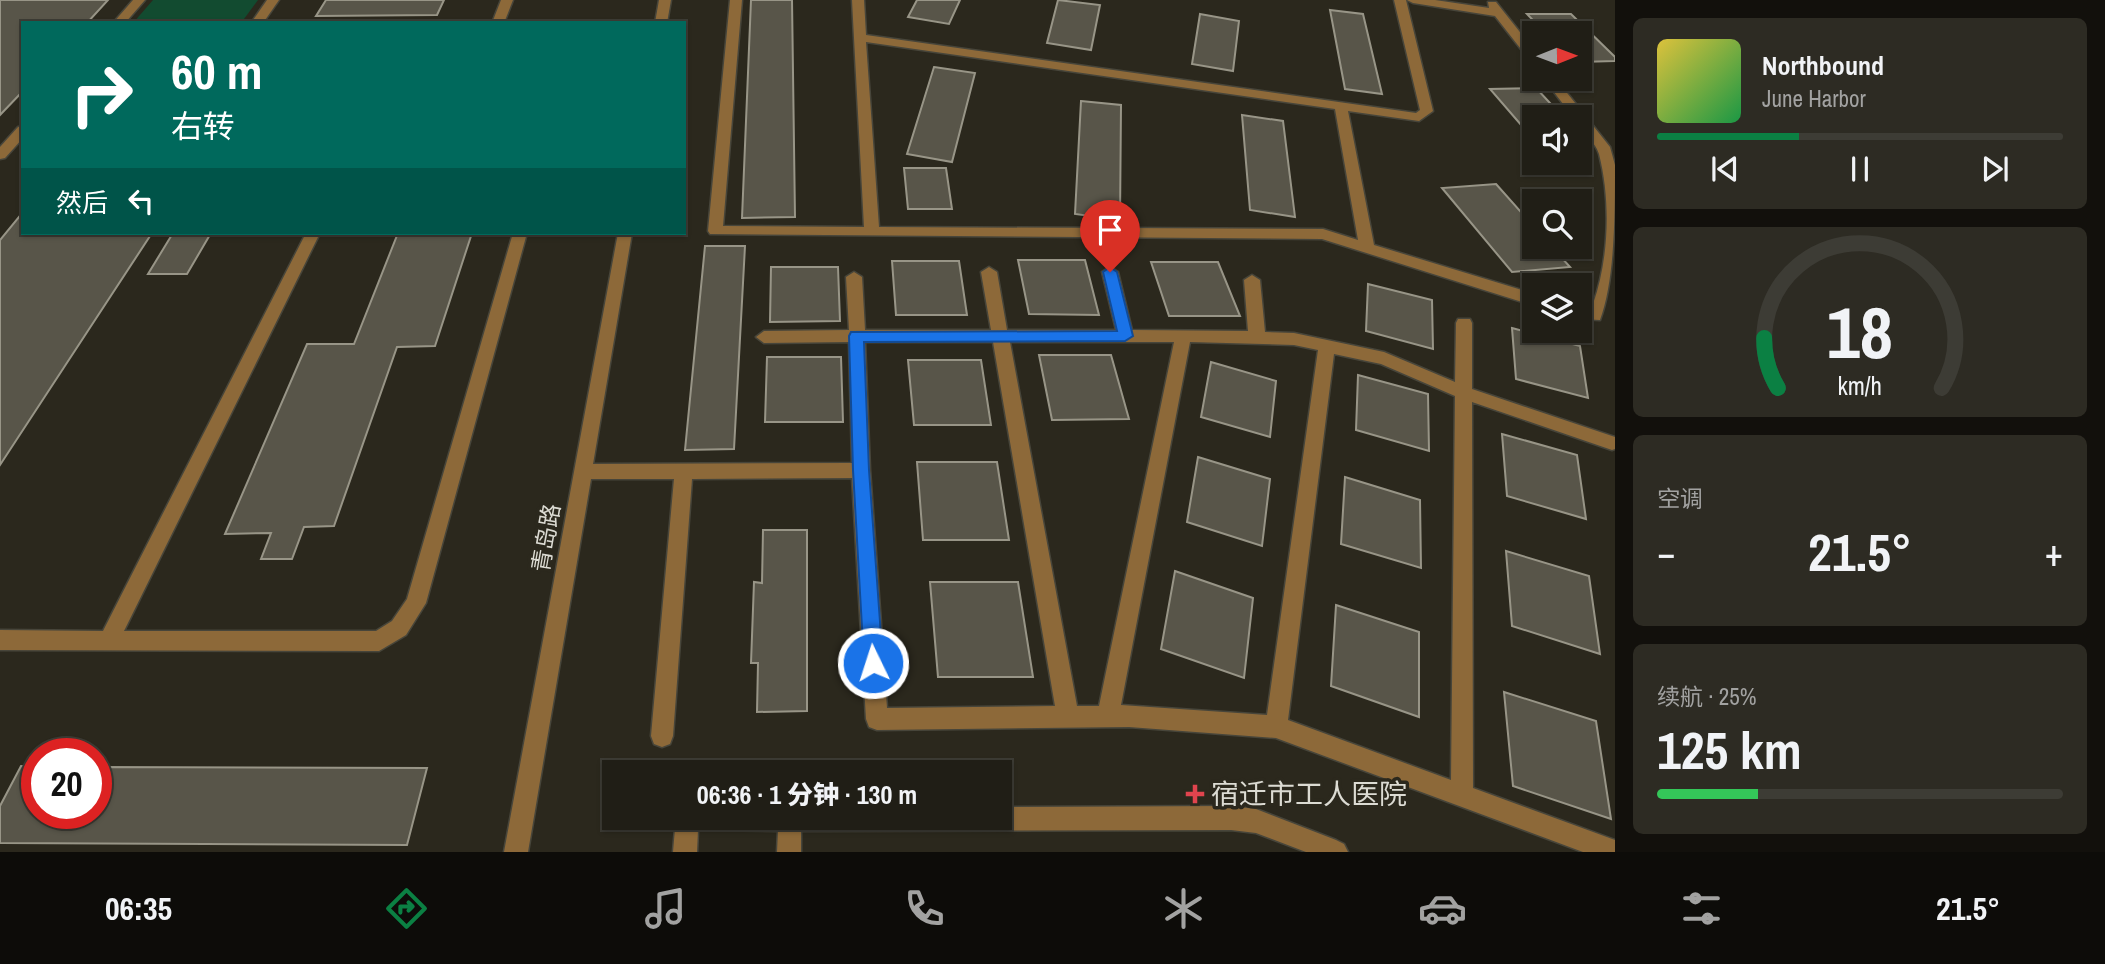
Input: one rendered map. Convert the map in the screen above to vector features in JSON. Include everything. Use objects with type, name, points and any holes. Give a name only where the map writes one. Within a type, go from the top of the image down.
[{"type":"street","points":[[120,21],[139,0]]},
{"type":"street","points":[[258,21],[273,0]]},
{"type":"street","points":[[499,21],[507,0]]},
{"type":"street","points":[[661,21],[665,0]]},
{"type":"street","points":[[736,0],[715,231],[1323,234],[1522,296]]},
{"type":"street","points":[[858,0],[872,232]]},
{"type":"street","points":[[860,38],[1419,117],[1427,111],[1400,0]]},
{"type":"street","points":[[1413,0],[1499,13]]},
{"type":"street","points":[[1489,0],[1522,43]]},
{"type":"street","points":[[1559,91],[1570,105]]},
{"type":"street","points":[[1341,107],[1367,248]]},
{"type":"street","points":[[0,155],[21,132]]},
{"type":"street","points":[[1592,133],[1605,150],[1613,181],[1614,278],[1604,309],[1592,316]]},
{"type":"street","points":[[109,640],[312,235]]},
{"type":"street","points":[[0,640],[379,640],[400,628],[416,603],[519,235]]},
{"type":"street","name":"青岛路","points":[[516,852],[625,235]]},
{"type":"street","points":[[989,272],[1068,717]]},
{"type":"street","points":[[1110,272],[1125,336]]},
{"type":"street","points":[[854,277],[861,470],[877,719],[1129,716],[1276,727],[1615,852]]},
{"type":"street","points":[[1252,280],[1257,337]]},
{"type":"street","points":[[1462,796],[1464,323]]},
{"type":"street","points":[[1108,717],[1183,336]]},
{"type":"street","points":[[764,337],[1183,336],[1294,339],[1384,358],[1462,392],[1612,443]]},
{"type":"street","points":[[1276,727],[1326,345]]},
{"type":"street","points":[[583,472],[861,470]]},
{"type":"street","points":[[662,736],[684,471]]},
{"type":"street","points":[[1012,818],[1231,818],[1256,821],[1336,852]]},
{"type":"street","points":[[685,852],[686,830]]},
{"type":"street","points":[[789,852],[790,830]]},
{"type":"green space","points":[[153,0],[258,0],[242,21],[135,21]]},
{"type":"building","points":[[0,0],[108,0],[89,21],[21,21],[21,93],[0,115]]},
{"type":"building","points":[[326,0],[444,0],[437,15],[316,16]]},
{"type":"building","points":[[751,0],[792,0],[795,217],[742,218]]},
{"type":"building","points":[[917,0],[960,0],[949,24],[908,17]]},
{"type":"building","points":[[1058,0],[1100,5],[1091,50],[1047,43]]},
{"type":"building","points":[[1330,10],[1363,14],[1382,94],[1345,89]]},
{"type":"building","points":[[1200,14],[1239,21],[1233,71],[1192,64]]},
{"type":"building","points":[[1527,14],[1571,14],[1578,21],[1534,21]]},
{"type":"building","points":[[1592,35],[1615,57],[1615,61],[1592,62]]},
{"type":"building","points":[[934,67],[975,73],[952,162],[907,154]]},
{"type":"building","points":[[1490,89],[1539,91],[1552,105],[1522,105],[1522,126]]},
{"type":"building","points":[[1081,101],[1121,105],[1120,220],[1075,214]]},
{"type":"building","points":[[1242,115],[1283,121],[1295,217],[1250,210]]},
{"type":"building","points":[[904,168],[946,168],[952,209],[908,209]]},
{"type":"building","points":[[1496,184],[1522,213],[1522,259],[1563,259],[1570,267],[1512,272],[1442,188]]},
{"type":"building","points":[[21,214],[21,235],[151,235],[0,465],[0,240]]},
{"type":"building","points":[[172,235],[210,235],[187,274],[148,274]]},
{"type":"building","points":[[397,235],[471,235],[435,346],[397,347],[334,526],[304,527],[292,559],[261,559],[271,533],[225,534],[307,344],[354,344]]},
{"type":"building","points":[[705,246],[745,246],[734,449],[685,450]]},
{"type":"building","points":[[1018,260],[1085,260],[1099,315],[1029,314]]},
{"type":"building","points":[[892,261],[959,261],[967,315],[896,315]]},
{"type":"building","points":[[1151,262],[1218,262],[1240,316],[1169,316]]},
{"type":"building","points":[[771,267],[838,267],[840,321],[770,322]]},
{"type":"building","points":[[1368,284],[1432,300],[1433,349],[1366,331]]},
{"type":"building","points":[[1512,328],[1522,331],[1522,343],[1569,343],[1580,346],[1588,398],[1516,379]]},
{"type":"building","points":[[1039,355],[1111,355],[1129,419],[1052,420]]},
{"type":"building","points":[[767,357],[841,357],[843,422],[765,422]]},
{"type":"building","points":[[908,360],[981,360],[991,425],[914,425]]},
{"type":"building","points":[[1211,362],[1276,381],[1270,437],[1201,417]]},
{"type":"building","points":[[1358,375],[1428,394],[1429,451],[1356,430]]},
{"type":"building","points":[[1502,434],[1577,455],[1586,519],[1507,496]]},
{"type":"building","points":[[1198,457],[1270,479],[1262,546],[1187,522]]},
{"type":"building","points":[[917,462],[997,462],[1009,540],[923,540]]},
{"type":"building","points":[[1345,477],[1420,500],[1421,568],[1341,544]]},
{"type":"building","points":[[763,530],[807,530],[807,711],[757,712],[758,663],[751,663],[754,582],[762,583]]},
{"type":"building","points":[[1506,551],[1589,576],[1600,654],[1512,626]]},
{"type":"building","points":[[1175,571],[1253,598],[1244,678],[1161,649]]},
{"type":"building","points":[[930,582],[1018,582],[1033,677],[938,677]]},
{"type":"building","points":[[1336,605],[1419,632],[1419,717],[1331,686]]},
{"type":"building","points":[[1504,692],[1596,721],[1611,819],[1513,786]]},
{"type":"building","points":[[21,766],[21,829],[112,829],[112,767],[427,768],[407,845],[0,843],[0,806]]},
{"type":"place","name":"宿迁市工人医院","points":[[1195,794]]},
{"type":"route","points":[[873,663],[856,336],[1125,336],[1110,272]]}]
